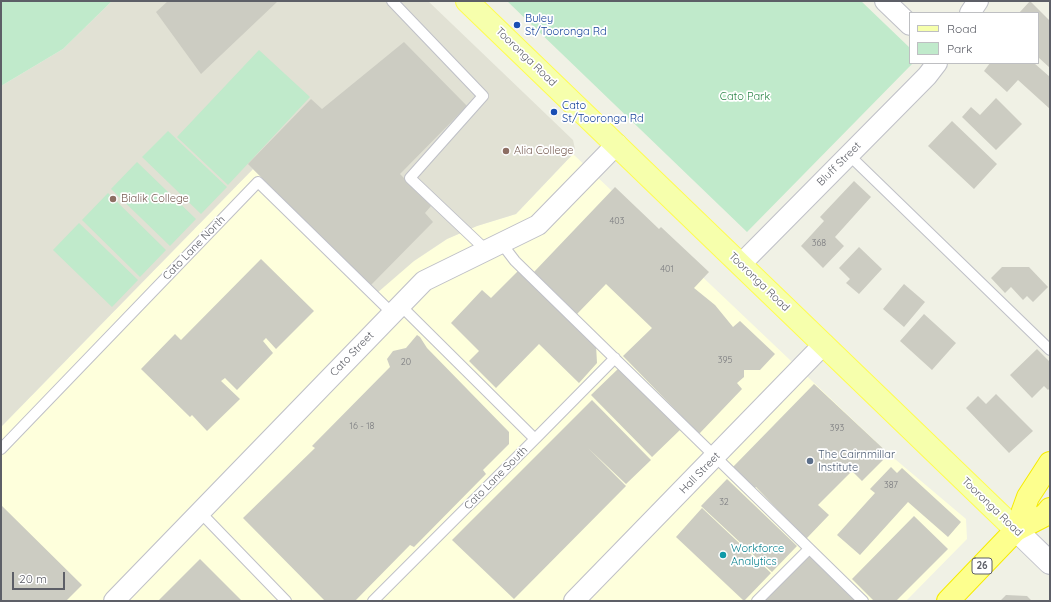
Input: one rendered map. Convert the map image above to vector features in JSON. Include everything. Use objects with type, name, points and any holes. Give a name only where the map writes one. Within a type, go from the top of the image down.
[{"type":"highway","name":"26","points":[[1016,530],[1028,497],[1050,463]]},
{"type":"highway","name":"26","points":[[948,601],[1016,530],[1045,514],[1050,509]]},
{"type":"main road","name":"Tooronga Road","points":[[467,1],[1050,563]]},
{"type":"street","points":[[885,1],[909,24]]},
{"type":"street","points":[[971,12],[978,1]]},
{"type":"street","name":"Bluff Street","points":[[740,265],[927,76],[936,64]]},
{"type":"street","name":"Cato Street","points":[[114,601],[424,281],[495,248],[538,225],[617,144]]},
{"type":"street","name":"Hall Street","points":[[574,601],[715,458],[824,344]]},
{"type":"lane","points":[[392,1],[483,96],[410,178],[495,248],[515,261],[703,443],[715,458],[863,601]]},
{"type":"lane","points":[[849,155],[1050,350]]},
{"type":"lane","name":"Cato Lane North","points":[[1,449],[258,182],[396,309]]},
{"type":"lane","name":"Cato Lane South","points":[[373,601],[535,439],[396,309]]},
{"type":"lane","points":[[535,439],[615,358]]},
{"type":"lane","points":[[200,512],[286,601]]},
{"type":"lane","points":[[757,601],[809,548]]},
{"type":"shaded area","name":"Bialik College","points":[[112,1],[428,1],[573,140],[575,149],[573,154],[516,214],[477,226],[447,239],[414,261],[377,293],[253,169],[1,427],[1,86],[63,49]]},
{"type":"shaded area","points":[[573,154],[889,454],[966,519],[967,539],[906,601],[1,601],[1,427],[253,169],[370,286],[414,261],[447,239],[477,226],[516,214]]},
{"type":"green space","points":[[1,1],[112,1],[63,49],[1,86]]},
{"type":"green space","name":"Cato Park","points":[[507,1],[861,1],[909,47],[909,64],[912,64],[747,232]]},
{"type":"green space","points":[[259,50],[310,97],[228,185],[177,137]]},
{"type":"green space","points":[[168,131],[227,187],[201,214],[142,157]]},
{"type":"green space","points":[[137,162],[196,219],[170,246],[111,189]]},
{"type":"green space","points":[[108,193],[166,250],[140,277],[82,220]]},
{"type":"green space","points":[[79,223],[138,280],[112,307],[53,250]]},
{"type":"building","points":[[168,1],[278,1],[201,74],[156,12]]},
{"type":"building","points":[[1030,1],[1050,21],[1050,68],[1039,58],[1039,12],[1020,12]]},
{"type":"building","points":[[404,42],[467,106],[400,174],[431,206],[425,213],[433,222],[370,286],[248,164],[311,99],[322,109]]},
{"type":"building","points":[[989,64],[1035,64],[1050,77],[1050,109],[1018,80],[1007,92],[984,71]]},
{"type":"building","points":[[996,98],[1022,124],[996,150],[962,117],[971,107],[980,115]]},
{"type":"building","points":[[952,121],[997,164],[974,189],[928,146]]},
{"type":"building","points":[[854,181],[871,197],[835,237],[844,246],[823,268],[801,246],[824,221],[820,217]]},
{"type":"building","points":[[615,187],[659,229],[661,227],[709,272],[694,288],[715,305],[733,327],[740,321],[775,354],[760,370],[744,370],[744,377],[737,383],[742,389],[699,434],[623,356],[652,328],[606,284],[577,314],[534,272]]},
{"type":"building","points":[[859,247],[882,269],[859,294],[846,283],[850,279],[839,268]]},
{"type":"building","points":[[261,259],[314,311],[276,349],[266,338],[263,341],[273,353],[237,390],[225,378],[221,381],[240,399],[207,431],[192,415],[190,417],[141,369],[175,334],[181,340]]},
{"type":"building","points":[[1002,267],[1029,267],[1048,287],[1033,302],[1027,296],[1023,300],[1011,287],[1005,293],[991,278]]},
{"type":"building","points":[[518,271],[596,345],[597,363],[579,383],[539,344],[496,388],[469,361],[479,351],[451,323],[482,290],[491,298]]},
{"type":"building","points":[[904,284],[925,302],[904,327],[883,309]]},
{"type":"building","points":[[924,314],[956,343],[932,370],[900,341]]},
{"type":"building","points":[[417,335],[427,348],[509,432],[509,444],[483,470],[486,474],[414,547],[410,545],[355,601],[325,601],[243,518],[315,448],[312,446],[390,367],[387,359],[393,351],[406,348]]},
{"type":"building","points":[[1037,349],[1050,362],[1050,388],[1048,390],[1044,386],[1032,398],[1010,375]]},
{"type":"building","points":[[620,367],[681,429],[652,457],[591,395]]},
{"type":"building","name":"The Cairnmillar Institute","points":[[814,384],[889,454],[862,481],[852,471],[818,505],[829,515],[806,539],[756,487],[753,489],[732,468]]},
{"type":"building","points":[[996,394],[1033,431],[1009,453],[966,408],[978,396],[986,404]]},
{"type":"building","points":[[592,400],[651,460],[626,484],[588,448],[626,486],[514,599],[452,540]]},
{"type":"building","points":[[891,467],[897,473],[902,468],[961,522],[948,537],[908,502],[860,555],[837,535],[875,493],[870,489]]},
{"type":"building","points":[[727,479],[797,546],[772,572],[701,506]]},
{"type":"building","points":[[1,505],[82,585],[66,601],[1,601]]},
{"type":"building","name":"Workforce Analytics","points":[[702,508],[771,573],[744,601],[676,537]]},
{"type":"building","points":[[914,516],[948,549],[896,601],[874,601],[852,579]]},
{"type":"building","points":[[807,553],[857,601],[760,601]]},
{"type":"building","points":[[200,559],[242,601],[158,601]]},
{"type":"building","points":[[1006,595],[1027,596],[1032,601],[1000,601]]},
{"type":"place","name":"Buley St/Tooronga Rd","points":[[517,25]]},
{"type":"place","name":"Cato St/Tooronga Rd","points":[[554,112]]},
{"type":"place","name":"Alia College","points":[[506,151]]},
{"type":"place","name":"Bialik College","points":[[113,199]]},
{"type":"place","name":"The Cairnmillar Institute","points":[[810,461]]},
{"type":"place","name":"Workforce Analytics","points":[[723,555]]}]
